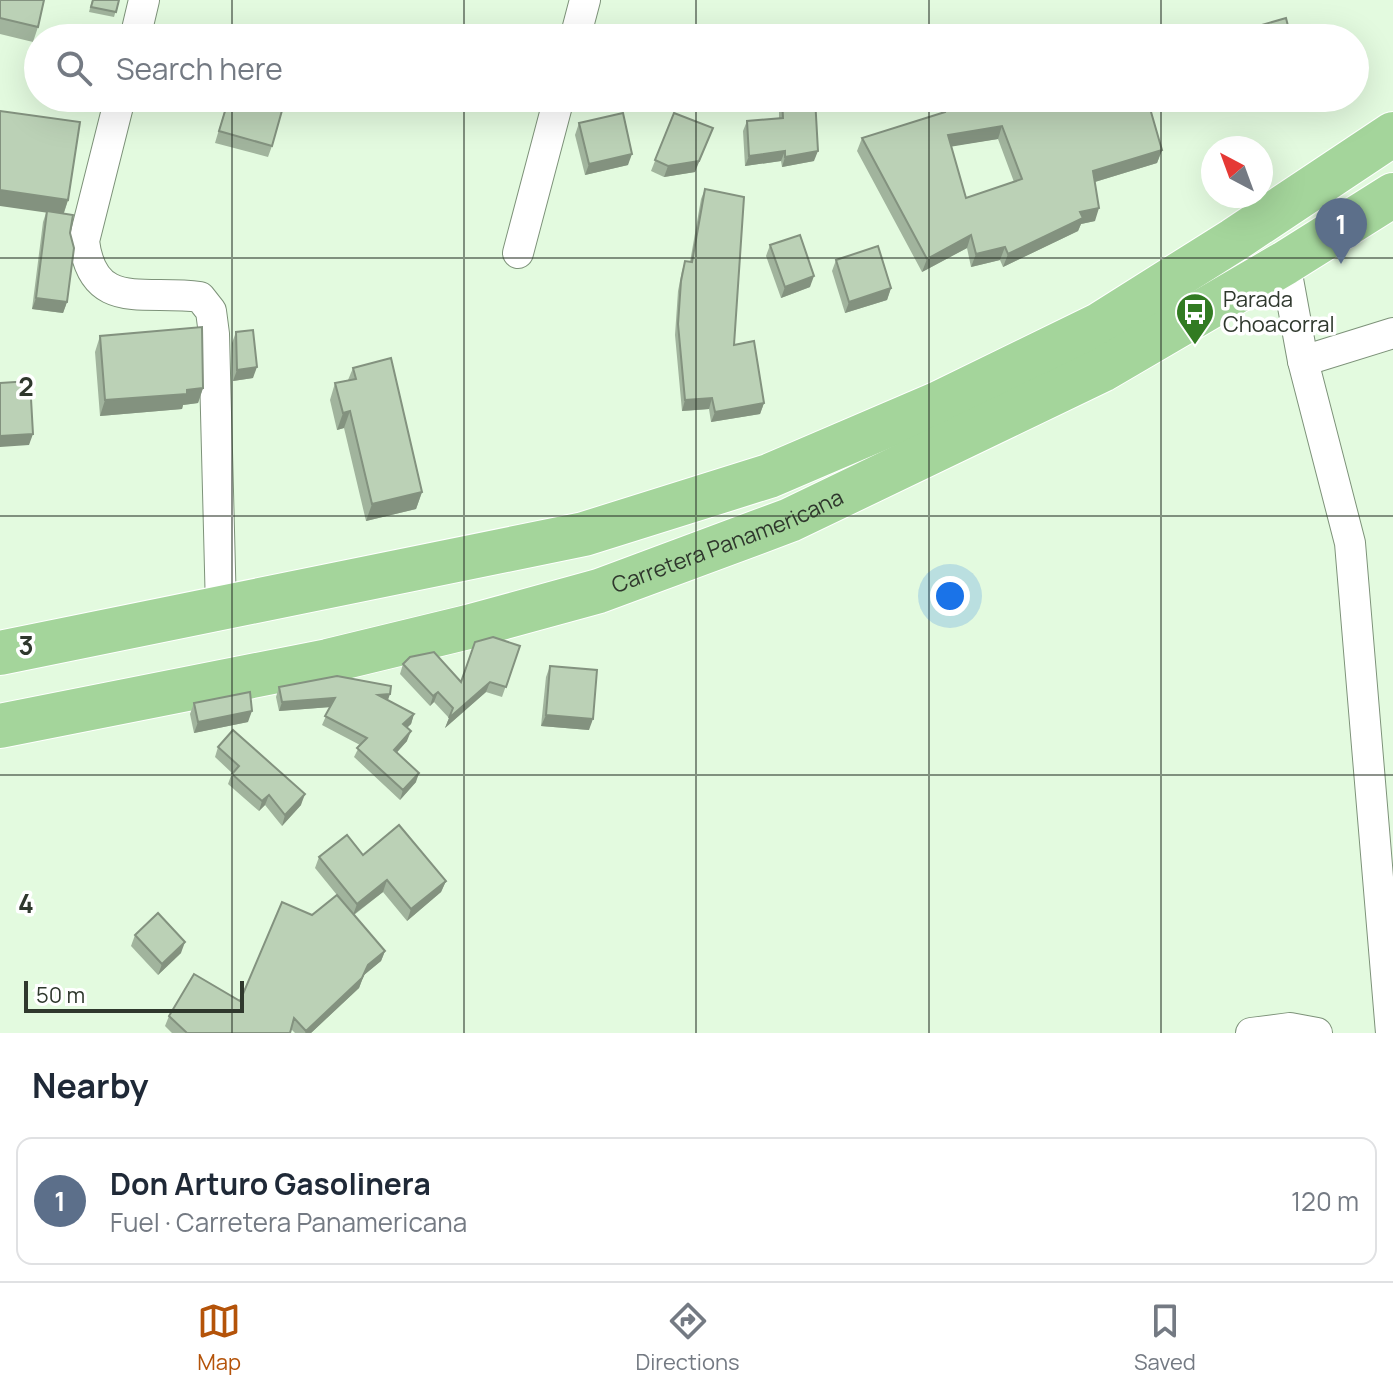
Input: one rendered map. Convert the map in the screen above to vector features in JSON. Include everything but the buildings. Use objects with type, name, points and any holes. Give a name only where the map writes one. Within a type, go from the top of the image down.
[{"type":"highway","name":"Carretera Panamericana","points":[[0,653],[584,534],[769,476],[937,404],[1099,325],[1393,134]]},
{"type":"highway","name":"Carretera Panamericana","points":[[0,726],[328,661],[468,627],[599,591],[790,520],[1102,370],[1285,263],[1393,195]]},
{"type":"street","points":[[138,24],[144,0]]},
{"type":"street","points":[[579,24],[585,0]]},
{"type":"street","points":[[116,112],[84,241],[87,264],[96,279],[115,292],[200,297],[211,311],[221,609]]},
{"type":"street","points":[[518,253],[555,112]]},
{"type":"street","points":[[1285,263],[1303,361],[1350,543],[1385,875],[1391,1033]]},
{"type":"street","points":[[1303,361],[1393,333]]},
{"type":"street","points":[[1251,1033],[1290,1028],[1317,1033]]},
{"type":"place","name":"Don Arturo Gasolinera","points":[[1341,264]]},
{"type":"place","name":"Parada Choacorral","points":[[1195,346]]}]
